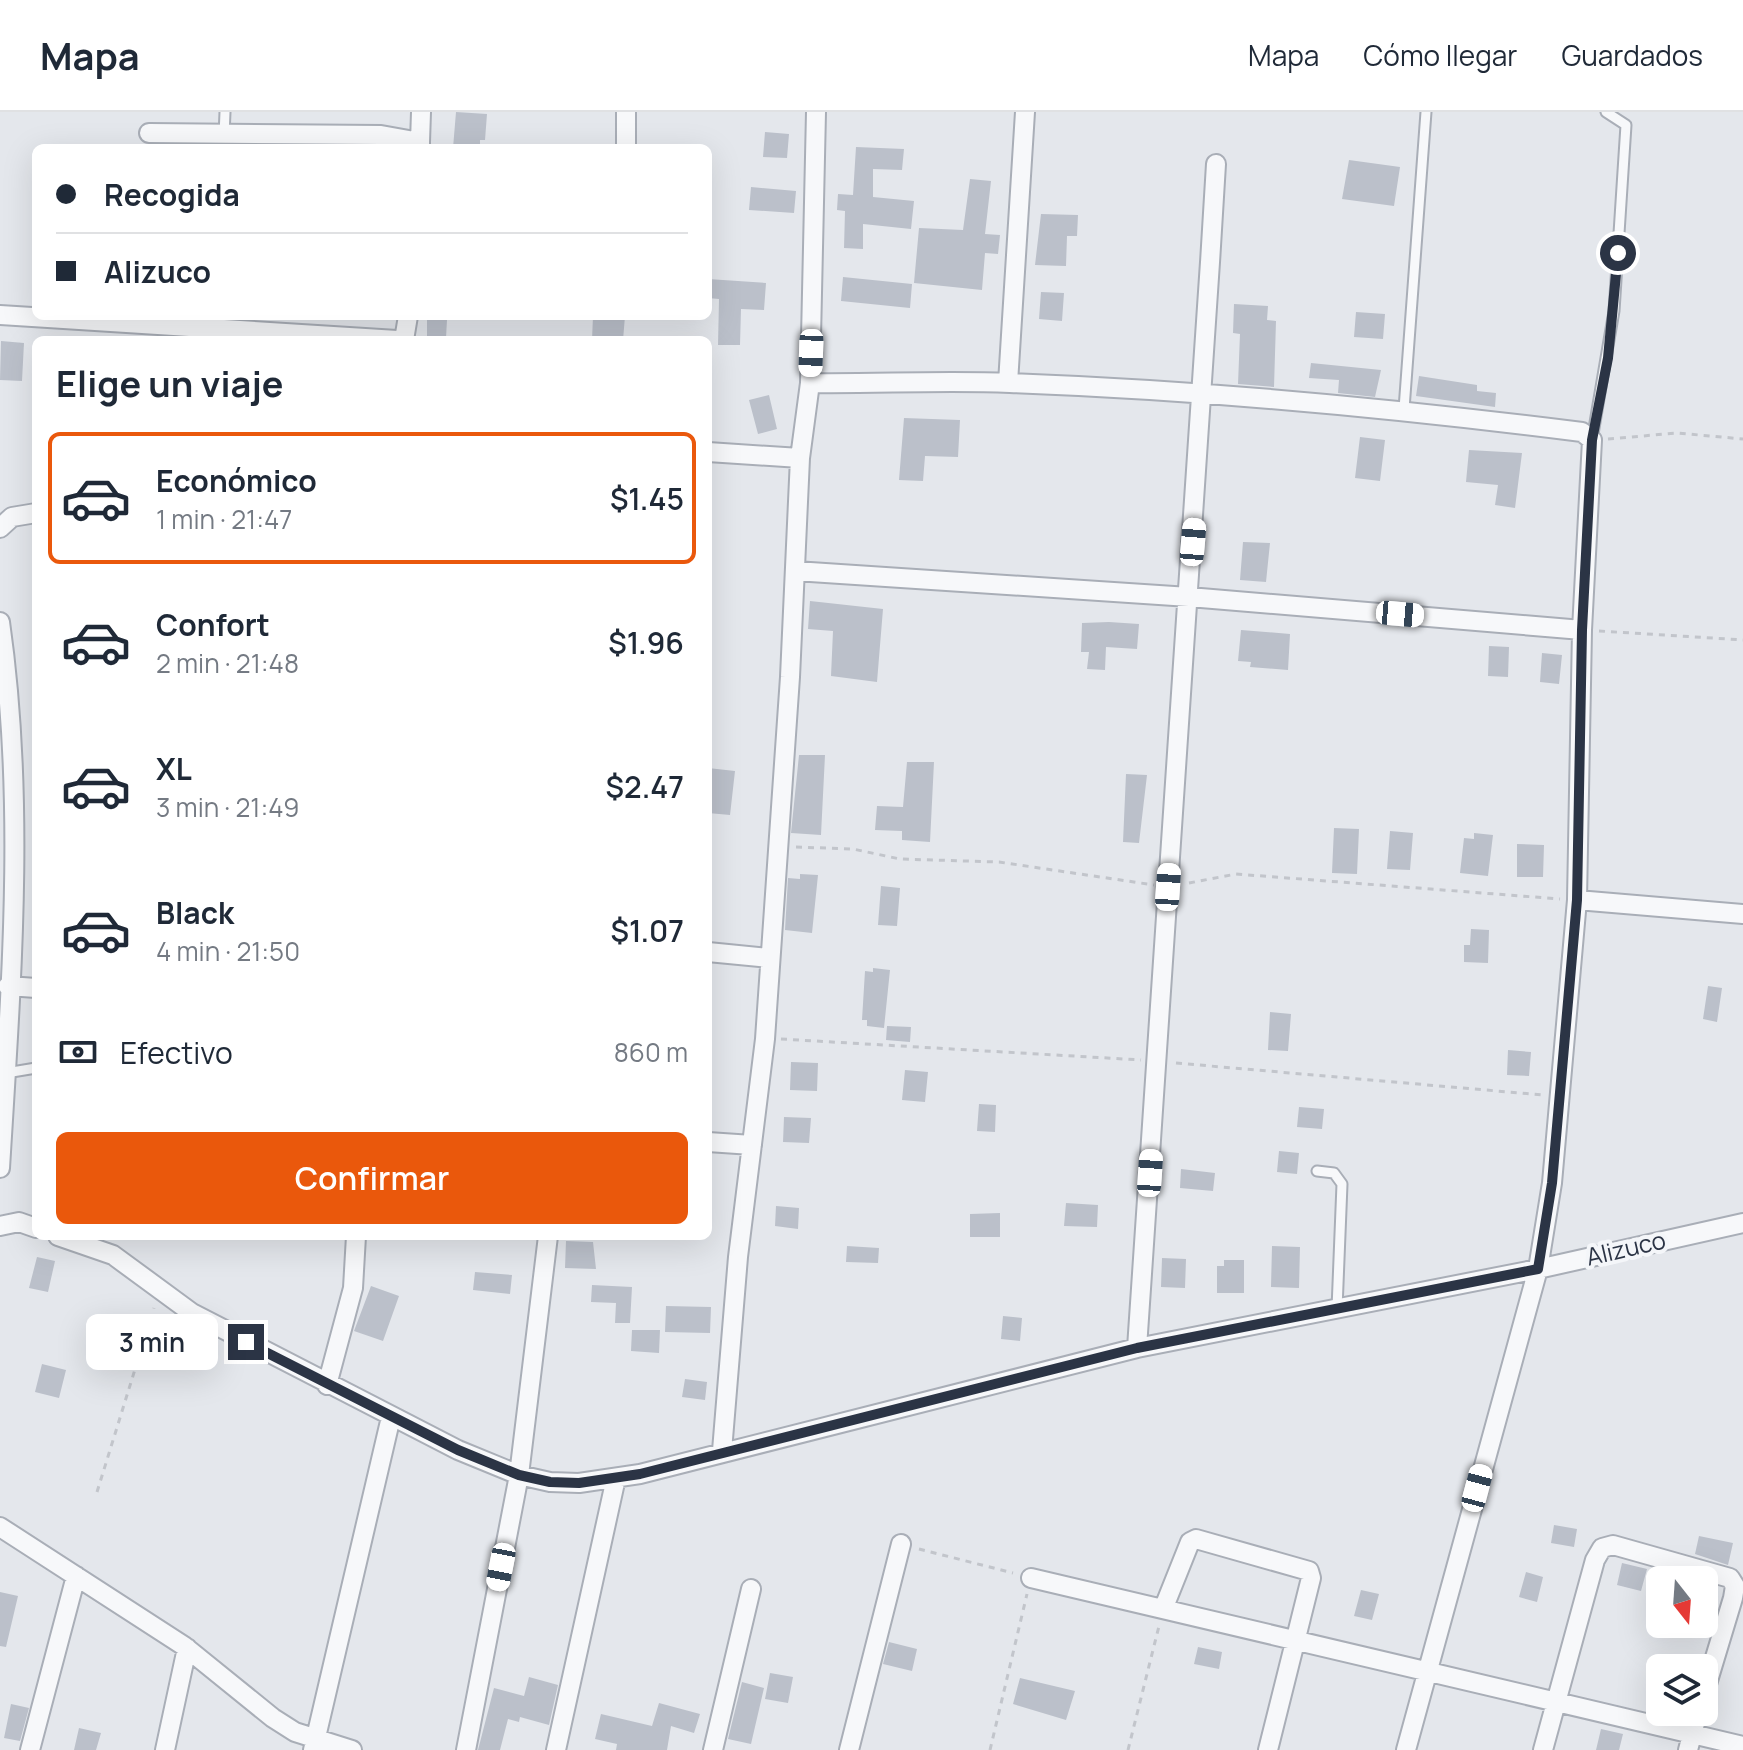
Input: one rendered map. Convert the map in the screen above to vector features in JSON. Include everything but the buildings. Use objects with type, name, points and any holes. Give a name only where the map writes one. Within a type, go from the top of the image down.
[{"type":"street","points":[[420,144],[421,112]]},
{"type":"street","points":[[626,112],[626,144]]},
{"type":"street","points":[[722,1451],[738,1257],[765,1039],[800,458],[810,383],[816,112]]},
{"type":"street","points":[[1008,383],[1025,112]]},
{"type":"street","points":[[149,133],[381,135],[416,144]]},
{"type":"street","points":[[1137,1348],[1216,164]]},
{"type":"street","points":[[0,315],[32,317]]},
{"type":"street","points":[[79,320],[333,336]]},
{"type":"street","points":[[810,383],[1008,383],[1202,394],[1404,409],[1582,432],[1592,440],[1582,630],[1577,900],[1552,1183],[1538,1269],[1406,1750]]},
{"type":"street","points":[[712,452],[800,458]]},
{"type":"street","points":[[0,528],[12,517],[32,514]]},
{"type":"street","points":[[795,571],[1189,597],[1582,630]]},
{"type":"street","points":[[0,622],[16,788],[0,1168]]},
{"type":"street","points":[[16,788],[32,789]]},
{"type":"street","points":[[1577,900],[1743,914]]},
{"type":"street","points":[[712,952],[769,958]]},
{"type":"street","points":[[8,986],[32,988]]},
{"type":"street","points":[[712,1142],[752,1145]]},
{"type":"street","name":"Alizuco","points":[[70,1240],[113,1255],[192,1313],[327,1385],[519,1475],[550,1482],[616,1478],[1137,1348],[1538,1269],[1743,1223]]},
{"type":"street","points":[[327,1385],[353,1288],[356,1240]]},
{"type":"street","points":[[466,1750],[519,1475],[548,1240]]},
{"type":"street","points":[[314,1745],[391,1417]]},
{"type":"street","points":[[556,1750],[616,1478]]},
{"type":"street","points":[[0,1527],[187,1648],[273,1718],[314,1745],[352,1750]]},
{"type":"street","points":[[1164,1607],[1190,1542],[1203,1539],[1309,1571],[1311,1578],[1297,1642],[1268,1750]]},
{"type":"street","points":[[849,1750],[901,1544]]},
{"type":"street","points":[[1543,1750],[1595,1560],[1602,1548],[1613,1545],[1730,1578],[1735,1586],[1715,1654]]},
{"type":"street","points":[[30,1750],[76,1576]]},
{"type":"street","points":[[1031,1578],[1164,1607],[1297,1642],[1555,1699],[1689,1743],[1743,1746]]},
{"type":"street","points":[[713,1750],[751,1589]]},
{"type":"street","points":[[165,1750],[187,1648]]},
{"type":"lane","points":[[224,136],[225,112]]},
{"type":"lane","points":[[1404,409],[1426,112]]},
{"type":"lane","points":[[1592,440],[1614,311],[1626,125],[1606,112]]},
{"type":"lane","points":[[6,1073],[32,1069]]},
{"type":"lane","points":[[1317,1171],[1334,1173],[1342,1184],[1337,1309]]},
{"type":"path","points":[[1592,440],[1677,433],[1743,439]]},
{"type":"path","points":[[1582,630],[1743,640]]},
{"type":"path","points":[[97,1492],[159,1290]]},
{"type":"path","points":[[901,1544],[1031,1578],[990,1750]]},
{"type":"path","points":[[1128,1750],[1164,1607]]},
{"type":"route","points":[[246,1342],[458,1450],[519,1475],[550,1482],[579,1483],[640,1474],[920,1400],[1137,1348],[1538,1269],[1552,1183],[1577,900],[1582,630],[1594,453],[1592,440],[1608,358],[1618,253]]}]
